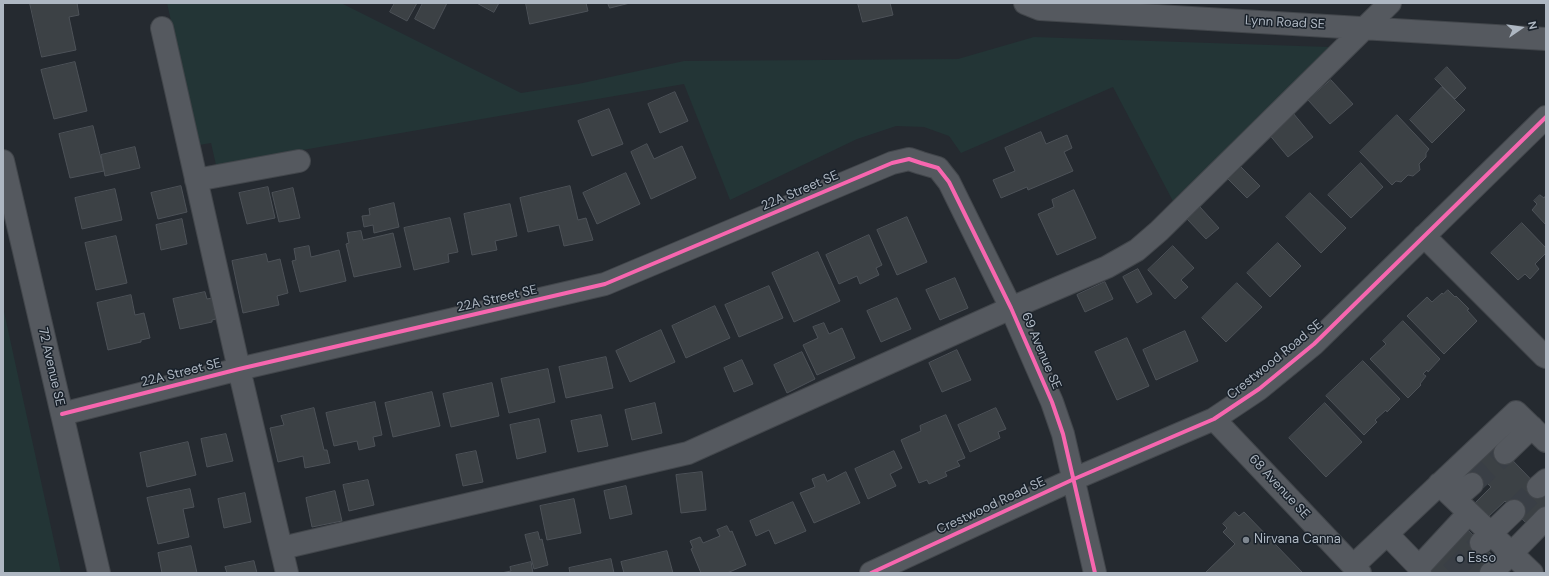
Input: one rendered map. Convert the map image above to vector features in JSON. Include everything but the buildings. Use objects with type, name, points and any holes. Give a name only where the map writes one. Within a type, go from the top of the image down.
[{"type":"street","name":"Lynn Road SE","points":[[1025,3],[1040,9],[1546,39]]},
{"type":"street","points":[[282,548],[688,453],[1011,308],[1107,267],[1137,250],[1159,231],[1390,3]]},
{"type":"street","points":[[162,28],[239,369],[288,573]]},
{"type":"street","name":"Crestwood Road SE","points":[[870,573],[1074,479],[1214,419],[1259,389],[1314,344],[1546,117]]},
{"type":"street","name":"22A Street SE","points":[[62,414],[239,369],[605,284],[892,163],[909,159],[921,163]]},
{"type":"street","name":"72 Avenue SE","points":[[3,161],[99,573]]},
{"type":"street","points":[[196,180],[299,161]]},
{"type":"street","name":"69 Avenue SE","points":[[921,163],[938,168],[949,182],[1011,308],[1054,408],[1063,434],[1095,573]]},
{"type":"street","points":[[1424,236],[1546,357]]},
{"type":"street","points":[[1357,569],[1387,534],[1516,412],[1539,434],[1505,453]]},
{"type":"street","name":"68 Avenue SE","points":[[1214,419],[1357,569]]},
{"type":"street","points":[[1439,484],[1462,506],[1486,539],[1512,554],[1532,573]]},
{"type":"street","points":[[1387,534],[1419,570],[1462,506],[1472,484]]},
{"type":"street","points":[[1486,539],[1514,511]]},
{"type":"street","points":[[1490,573],[1512,554],[1546,518]]},
{"type":"shaded area","points":[[167,3],[341,3],[521,93],[578,84],[684,61],[958,59],[1034,37],[1329,47],[1175,205],[1113,87],[961,153],[949,136],[924,127],[896,126],[857,139],[730,200],[684,84],[216,165],[211,143],[199,145]]},
{"type":"shaded area","points":[[3,307],[61,573],[3,573]]},
{"type":"tunnel","points":[[1472,484],[1505,453]]},
{"type":"tunnel","points":[[1514,511],[1538,487]]},
{"type":"tunnel","points":[[1451,573],[1481,543]]},
{"type":"cycle path","points":[[871,573],[1074,479],[1214,419],[1259,389],[1314,344],[1546,117]]},
{"type":"cycle path","points":[[62,414],[239,369],[605,284],[892,163],[909,159],[938,168],[949,182],[1011,308],[1052,402],[1063,434],[1095,573]]},
{"type":"place","name":"Nirvana Canna","points":[[1246,540]]},
{"type":"place","name":"Esso","points":[[1460,559]]}]
